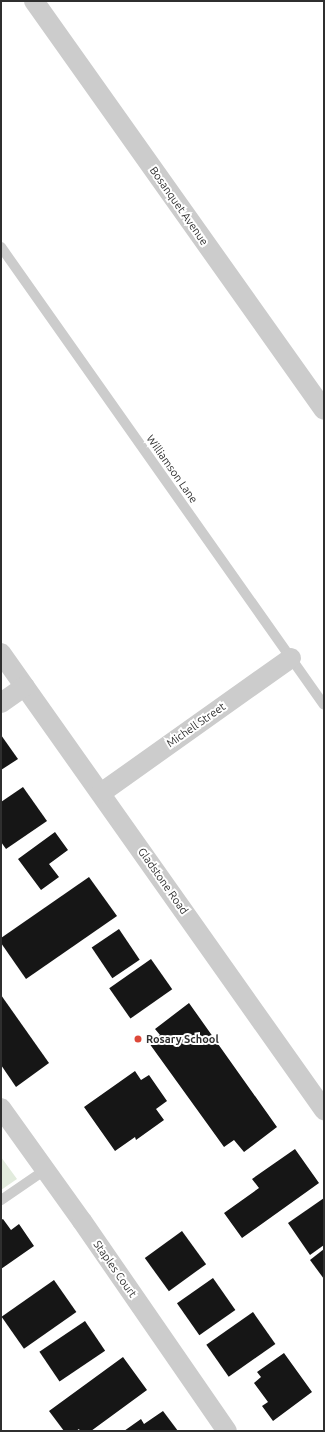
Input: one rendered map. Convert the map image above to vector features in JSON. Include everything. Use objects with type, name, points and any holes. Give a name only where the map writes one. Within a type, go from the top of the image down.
[{"type":"street","name":"Bosanquet Avenue","points":[[34,1],[324,410]]},
{"type":"street","name":"Gladstone Road","points":[[1,653],[324,1110]]},
{"type":"street","name":"Michell Street","points":[[101,793],[291,658]]},
{"type":"street","points":[[1,703],[25,686]]},
{"type":"street","name":"Staples Court","points":[[1,1108],[227,1431]]},
{"type":"lane","name":"Williamson Lane","points":[[1,247],[324,705]]},
{"type":"lane","points":[[1,1200],[45,1170]]},
{"type":"shaded area","points":[[1,1157],[17,1179],[1,1190]]},
{"type":"building","points":[[1,735],[18,759],[1,770]]},
{"type":"building","points":[[23,787],[47,821],[6,849],[1,842],[1,802]]},
{"type":"building","points":[[55,832],[68,850],[49,864],[59,877],[41,890],[18,859]]},
{"type":"building","points":[[89,877],[117,916],[26,979],[1,943],[1,938]]},
{"type":"building","points":[[119,929],[140,960],[112,978],[92,947]]},
{"type":"building","points":[[151,959],[172,989],[130,1019],[109,988]]},
{"type":"building","points":[[1,995],[49,1063],[16,1087],[1,1065]]},
{"type":"building","points":[[189,1003],[277,1127],[244,1152],[234,1140],[224,1147],[149,1043],[160,1035],[155,1029]]},
{"type":"building","points":[[135,1071],[141,1080],[149,1075],[167,1101],[156,1109],[164,1120],[136,1140],[135,1137],[115,1151],[84,1107]]},
{"type":"building","points":[[295,1149],[319,1183],[242,1238],[224,1213],[259,1188],[252,1179]]},
{"type":"building","points":[[324,1198],[324,1245],[310,1255],[288,1223]]},
{"type":"building","points":[[3,1219],[11,1230],[19,1224],[34,1246],[1,1269],[1,1220]]},
{"type":"building","points":[[182,1231],[206,1264],[169,1291],[145,1258]]},
{"type":"building","points":[[324,1249],[324,1279],[310,1260]]},
{"type":"building","points":[[213,1278],[235,1310],[199,1335],[177,1303]]},
{"type":"building","points":[[54,1280],[76,1312],[24,1349],[2,1317]]},
{"type":"building","points":[[253,1312],[275,1344],[229,1377],[206,1345]]},
{"type":"building","points":[[85,1321],[105,1351],[60,1382],[39,1352]]},
{"type":"building","points":[[284,1353],[312,1392],[273,1421],[262,1406],[268,1402],[254,1383],[261,1377],[257,1372]]},
{"type":"building","points":[[123,1357],[147,1390],[91,1431],[80,1431],[79,1429],[76,1431],[64,1431],[49,1411]]},
{"type":"building","points":[[163,1411],[178,1431],[124,1431],[141,1419],[144,1424]]},
{"type":"place","name":"Rosary School","points":[[138,1039]]}]
